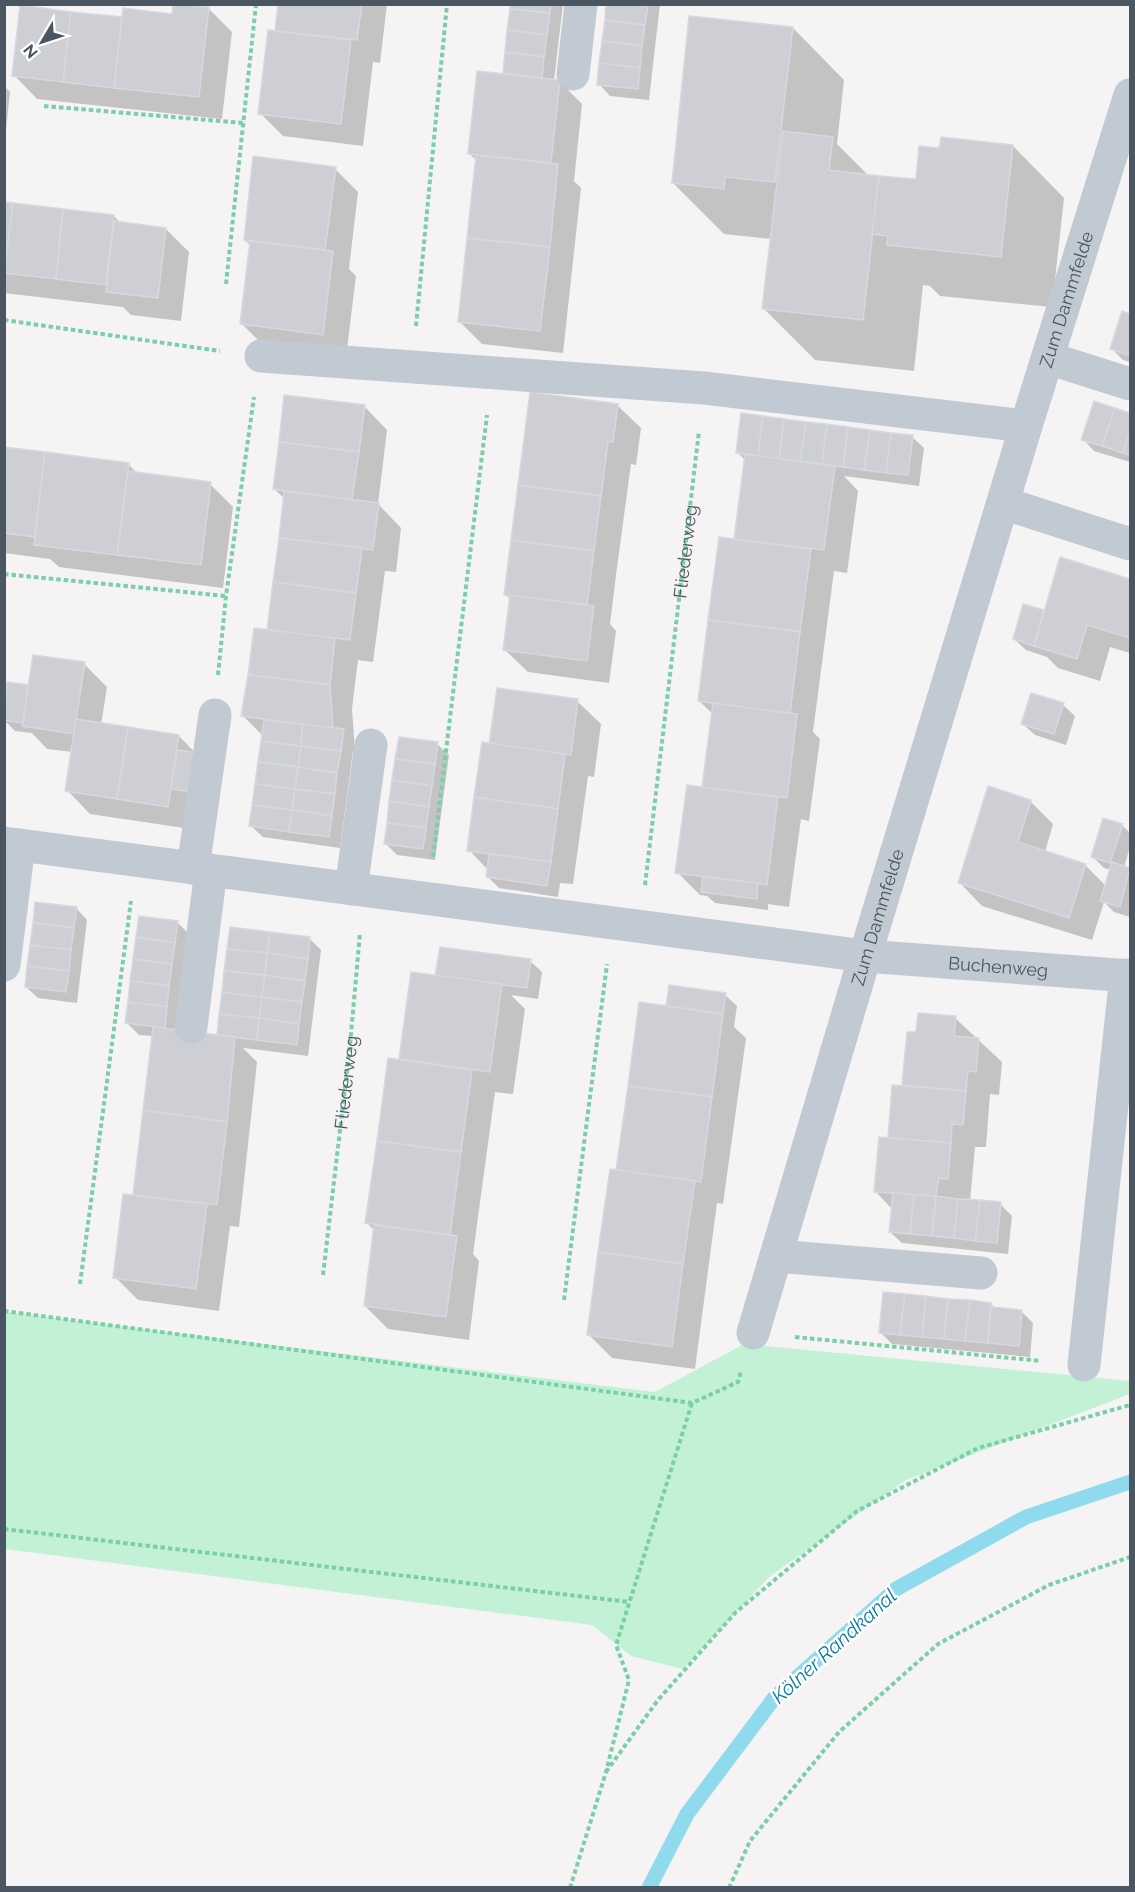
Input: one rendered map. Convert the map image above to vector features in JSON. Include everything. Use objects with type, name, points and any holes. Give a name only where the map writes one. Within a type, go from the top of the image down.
[{"type":"street","points":[[573,74],[581,4]]},
{"type":"street","name":"Zum Dammfelde","points":[[753,1333],[1026,426],[1131,95]]},
{"type":"street","points":[[261,356],[704,388],[1026,426]]},
{"type":"street","points":[[1048,358],[1131,384]]},
{"type":"street","points":[[1003,503],[1131,544]]},
{"type":"street","points":[[191,1026],[215,714]]},
{"type":"street","points":[[357,889],[370,745]]},
{"type":"street","points":[[4,965],[12,844],[865,956]]},
{"type":"street","name":"Buchenweg","points":[[865,956],[1128,976]]},
{"type":"street","points":[[1084,1365],[1128,976]]},
{"type":"street","points":[[776,1256],[981,1273]]},
{"type":"path","points":[[226,284],[256,4]]},
{"type":"path","points":[[411,367],[447,4]]},
{"type":"path","points":[[44,106],[243,123]]},
{"type":"path","points":[[4,320],[169,345],[261,356],[226,596],[215,714]]},
{"type":"path","points":[[428,899],[493,373]]},
{"type":"path","name":"Fliederweg","points":[[564,1300],[626,925],[704,388]]},
{"type":"path","points":[[4,574],[226,596]]},
{"type":"path","points":[[80,1284],[136,860]]},
{"type":"path","name":"Fliederweg","points":[[323,1275],[350,1045],[357,889]]},
{"type":"path","points":[[4,1311],[692,1403],[738,1382],[753,1333],[1084,1365]]},
{"type":"path","points":[[570,1887],[606,1772],[629,1680],[616,1645],[692,1403]]},
{"type":"path","points":[[606,1772],[658,1700],[735,1613],[857,1511],[978,1448],[1131,1405]]},
{"type":"path","points":[[4,1529],[629,1602]]},
{"type":"path","points":[[729,1887],[750,1841],[839,1732],[938,1644],[1049,1585],[1131,1557]]},
{"type":"green space","points":[[5,1312],[655,1392],[744,1344],[1130,1381],[1130,1394],[906,1480],[769,1577],[683,1669],[631,1656],[592,1625],[5,1549]]},
{"type":"building","points":[[173,4],[209,7],[199,97],[114,88],[123,8],[172,14]]},
{"type":"building","points":[[278,4],[362,4],[357,40],[275,31]]},
{"type":"building","points":[[510,4],[551,4],[550,13],[510,9]]},
{"type":"building","points":[[606,4],[648,4],[645,25],[605,20]]},
{"type":"building","points":[[20,5],[71,12],[63,82],[12,76]]},
{"type":"building","points":[[510,9],[550,13],[547,35],[507,30]]},
{"type":"building","points":[[71,12],[122,17],[114,88],[63,82]]},
{"type":"building","points":[[689,16],[793,27],[775,182],[725,177],[724,189],[672,183]]},
{"type":"building","points":[[605,20],[645,25],[642,46],[602,41]]},
{"type":"building","points":[[268,30],[351,40],[341,124],[258,114]]},
{"type":"building","points":[[507,30],[547,35],[544,57],[505,52]]},
{"type":"building","points":[[602,41],[642,46],[640,68],[599,63]]},
{"type":"building","points":[[505,52],[544,57],[542,78],[503,73]]},
{"type":"building","points":[[599,63],[640,68],[638,89],[597,85]]},
{"type":"building","points":[[477,71],[560,80],[551,163],[468,154]]},
{"type":"building","points":[[783,131],[833,137],[829,170],[879,176],[863,320],[762,309]]},
{"type":"building","points":[[941,137],[1013,145],[1001,257],[887,245],[888,236],[872,234],[879,176],[916,179],[919,146],[939,148]]},
{"type":"building","points":[[476,155],[558,164],[550,247],[467,238]]},
{"type":"building","points":[[253,156],[336,167],[325,250],[244,240]]},
{"type":"building","points":[[4,202],[13,203],[4,272]]},
{"type":"building","points":[[13,203],[63,209],[56,279],[4,273]]},
{"type":"building","points":[[63,209],[114,215],[106,285],[56,279]]},
{"type":"building","points":[[114,221],[166,228],[158,298],[106,292]]},
{"type":"building","points":[[467,238],[550,247],[540,331],[458,322]]},
{"type":"building","points":[[250,241],[333,251],[323,335],[240,324]]},
{"type":"building","points":[[1122,311],[1130,314],[1130,356],[1110,349]]},
{"type":"building","points":[[530,392],[618,404],[613,442],[608,442],[601,496],[518,485]]},
{"type":"building","points":[[284,395],[365,405],[359,452],[279,442]]},
{"type":"building","points":[[1094,401],[1115,408],[1102,446],[1081,440]]},
{"type":"building","points":[[1115,408],[1130,413],[1130,430],[1123,453],[1102,446]]},
{"type":"building","points":[[741,413],[763,416],[758,456],[736,453]]},
{"type":"building","points":[[763,416],[784,419],[779,459],[758,456]]},
{"type":"building","points":[[784,419],[806,422],[800,461],[779,459]]},
{"type":"building","points":[[806,422],[827,424],[822,464],[800,461]]},
{"type":"building","points":[[827,424],[848,427],[843,467],[822,464]]},
{"type":"building","points":[[848,427],[870,430],[864,470],[843,467]]},
{"type":"building","points":[[870,430],[891,433],[886,473],[864,470]]},
{"type":"building","points":[[1130,430],[1130,455],[1123,453]]},
{"type":"building","points":[[891,433],[913,435],[908,475],[886,473]]},
{"type":"building","points":[[279,442],[359,452],[352,500],[273,489]]},
{"type":"building","points":[[4,447],[45,452],[35,537],[4,533]]},
{"type":"building","points":[[45,452],[129,463],[117,555],[34,545]]},
{"type":"building","points":[[745,454],[835,466],[824,550],[734,539]]},
{"type":"building","points":[[128,471],[211,482],[201,565],[117,555]]},
{"type":"building","points":[[518,485],[601,496],[594,551],[511,540]]},
{"type":"building","points":[[284,491],[379,503],[373,550],[279,538]]},
{"type":"building","points":[[719,537],[811,549],[800,632],[708,620]]},
{"type":"building","points":[[279,538],[362,548],[356,593],[273,582]]},
{"type":"building","points":[[511,540],[594,551],[587,605],[504,595]]},
{"type":"building","points":[[1060,557],[1130,579],[1130,638],[1087,625],[1077,659],[1034,646]]},
{"type":"building","points":[[273,582],[356,593],[350,640],[267,630]]},
{"type":"building","points":[[510,595],[594,606],[587,661],[503,650]]},
{"type":"building","points":[[1023,604],[1044,610],[1034,646],[1013,639]]},
{"type":"building","points":[[708,620],[800,632],[790,714],[698,701]]},
{"type":"building","points":[[254,628],[335,638],[330,685],[248,675]]},
{"type":"building","points":[[33,655],[85,662],[74,734],[22,726]]},
{"type":"building","points":[[248,675],[330,685],[333,729],[241,716]]},
{"type":"building","points":[[7,682],[28,685],[23,723],[4,720]]},
{"type":"building","points":[[497,688],[578,699],[571,755],[489,744]]},
{"type":"building","points":[[1031,693],[1064,703],[1054,734],[1021,724]]},
{"type":"building","points":[[713,703],[797,714],[787,798],[702,787]]},
{"type":"building","points":[[76,719],[128,727],[117,799],[65,791]]},
{"type":"building","points":[[264,720],[303,724],[301,746],[261,741]]},
{"type":"building","points":[[303,724],[344,729],[341,751],[301,746]]},
{"type":"building","points":[[128,727],[179,735],[168,807],[117,799]]},
{"type":"building","points":[[399,737],[438,742],[435,764],[395,759]]},
{"type":"building","points":[[261,741],[301,746],[298,767],[258,762]]},
{"type":"building","points":[[482,742],[565,754],[558,809],[474,797]]},
{"type":"building","points":[[301,746],[341,751],[337,773],[298,767]]},
{"type":"building","points":[[177,750],[197,753],[192,792],[171,789]]},
{"type":"building","points":[[395,759],[435,764],[432,786],[392,780]]},
{"type":"building","points":[[258,762],[298,767],[295,789],[255,784]]},
{"type":"building","points":[[298,767],[337,773],[335,794],[295,789]]},
{"type":"building","points":[[392,780],[432,786],[429,807],[389,801]]},
{"type":"building","points":[[255,784],[295,789],[292,810],[252,805]]},
{"type":"building","points":[[687,785],[778,797],[767,885],[675,873]]},
{"type":"building","points":[[988,786],[1031,800],[1018,842],[1086,864],[1069,918],[958,883]]},
{"type":"building","points":[[295,789],[335,794],[332,816],[292,810]]},
{"type":"building","points":[[474,797],[558,809],[551,862],[467,851]]},
{"type":"building","points":[[389,801],[429,807],[426,828],[387,823]]},
{"type":"building","points":[[252,805],[292,810],[289,832],[249,826]]},
{"type":"building","points":[[292,810],[332,816],[329,837],[289,832]]},
{"type":"building","points":[[1103,818],[1123,824],[1110,863],[1091,857]]},
{"type":"building","points":[[387,823],[426,828],[423,849],[384,844]]},
{"type":"building","points":[[489,854],[551,862],[547,886],[486,877]]},
{"type":"building","points":[[1112,862],[1130,868],[1120,907],[1100,901]]},
{"type":"building","points":[[703,877],[758,883],[757,899],[701,892]]},
{"type":"building","points":[[35,902],[77,907],[74,928],[33,923]]},
{"type":"building","points":[[139,916],[178,921],[175,943],[136,937]]},
{"type":"building","points":[[33,923],[74,928],[71,950],[30,945]]},
{"type":"building","points":[[230,927],[270,932],[267,953],[227,949]]},
{"type":"building","points":[[270,932],[310,937],[308,959],[267,953]]},
{"type":"building","points":[[136,937],[175,943],[172,964],[133,959]]},
{"type":"building","points":[[30,945],[71,950],[69,971],[27,966]]},
{"type":"building","points":[[440,947],[531,959],[527,988],[435,976]]},
{"type":"building","points":[[227,949],[267,953],[265,975],[224,971]]},
{"type":"building","points":[[267,953],[308,959],[305,981],[265,975]]},
{"type":"building","points":[[133,959],[172,964],[169,986],[130,981]]},
{"type":"building","points":[[27,966],[69,971],[66,992],[25,987]]},
{"type":"building","points":[[224,971],[265,975],[262,997],[222,992]]},
{"type":"building","points":[[411,972],[502,984],[490,1072],[399,1059]]},
{"type":"building","points":[[265,975],[305,981],[302,1002],[262,997]]},
{"type":"building","points":[[130,981],[169,986],[167,1007],[128,1002]]},
{"type":"building","points":[[669,985],[726,993],[723,1014],[666,1006]]},
{"type":"building","points":[[222,992],[262,997],[259,1018],[219,1014]]},
{"type":"building","points":[[262,997],[302,1002],[299,1024],[259,1018]]},
{"type":"building","points":[[128,1002],[167,1007],[165,1028],[125,1023]]},
{"type":"building","points":[[639,1002],[723,1014],[712,1097],[628,1086]]},
{"type":"building","points":[[918,1013],[956,1016],[954,1036],[979,1038],[976,1072],[968,1071],[966,1091],[902,1085],[907,1032],[916,1032]]},
{"type":"building","points":[[219,1014],[259,1018],[257,1040],[217,1035]]},
{"type":"building","points":[[259,1018],[299,1024],[297,1045],[257,1040]]},
{"type":"building","points":[[153,1027],[235,1037],[227,1122],[143,1110]]},
{"type":"building","points":[[388,1058],[472,1070],[461,1152],[377,1141]]},
{"type":"building","points":[[892,1085],[966,1091],[963,1125],[952,1124],[951,1143],[888,1138]]},
{"type":"building","points":[[628,1086],[712,1097],[701,1182],[616,1170]]},
{"type":"building","points":[[143,1110],[227,1122],[217,1205],[133,1195]]},
{"type":"building","points":[[879,1137],[951,1143],[948,1179],[939,1178],[936,1196],[874,1192]]},
{"type":"building","points":[[377,1141],[461,1152],[450,1235],[365,1223]]},
{"type":"building","points":[[610,1169],[695,1181],[683,1264],[598,1252]]},
{"type":"building","points":[[893,1192],[914,1195],[910,1234],[889,1232]]},
{"type":"building","points":[[123,1194],[207,1204],[196,1289],[113,1278]]},
{"type":"building","points":[[914,1195],[936,1196],[932,1236],[910,1234]]},
{"type":"building","points":[[936,1196],[958,1199],[954,1238],[932,1236]]},
{"type":"building","points":[[958,1199],[980,1200],[975,1241],[954,1238]]},
{"type":"building","points":[[980,1200],[1001,1202],[997,1243],[975,1241]]},
{"type":"building","points":[[374,1225],[457,1236],[446,1317],[364,1306]]},
{"type":"building","points":[[598,1252],[683,1264],[672,1347],[587,1335]]},
{"type":"building","points":[[883,1292],[905,1294],[900,1335],[879,1333]]},
{"type":"building","points":[[905,1294],[926,1296],[922,1337],[900,1335]]},
{"type":"building","points":[[926,1296],[948,1299],[944,1339],[922,1337]]},
{"type":"building","points":[[948,1299],[970,1300],[965,1341],[944,1339]]},
{"type":"building","points":[[970,1300],[991,1303],[988,1343],[965,1341]]},
{"type":"building","points":[[991,1307],[1022,1310],[1019,1346],[988,1343]]},
{"type":"waterway","name":"Kölner Randkanal","points":[[649,1888],[687,1814],[775,1697],[896,1589],[1026,1517],[1130,1482]]}]
